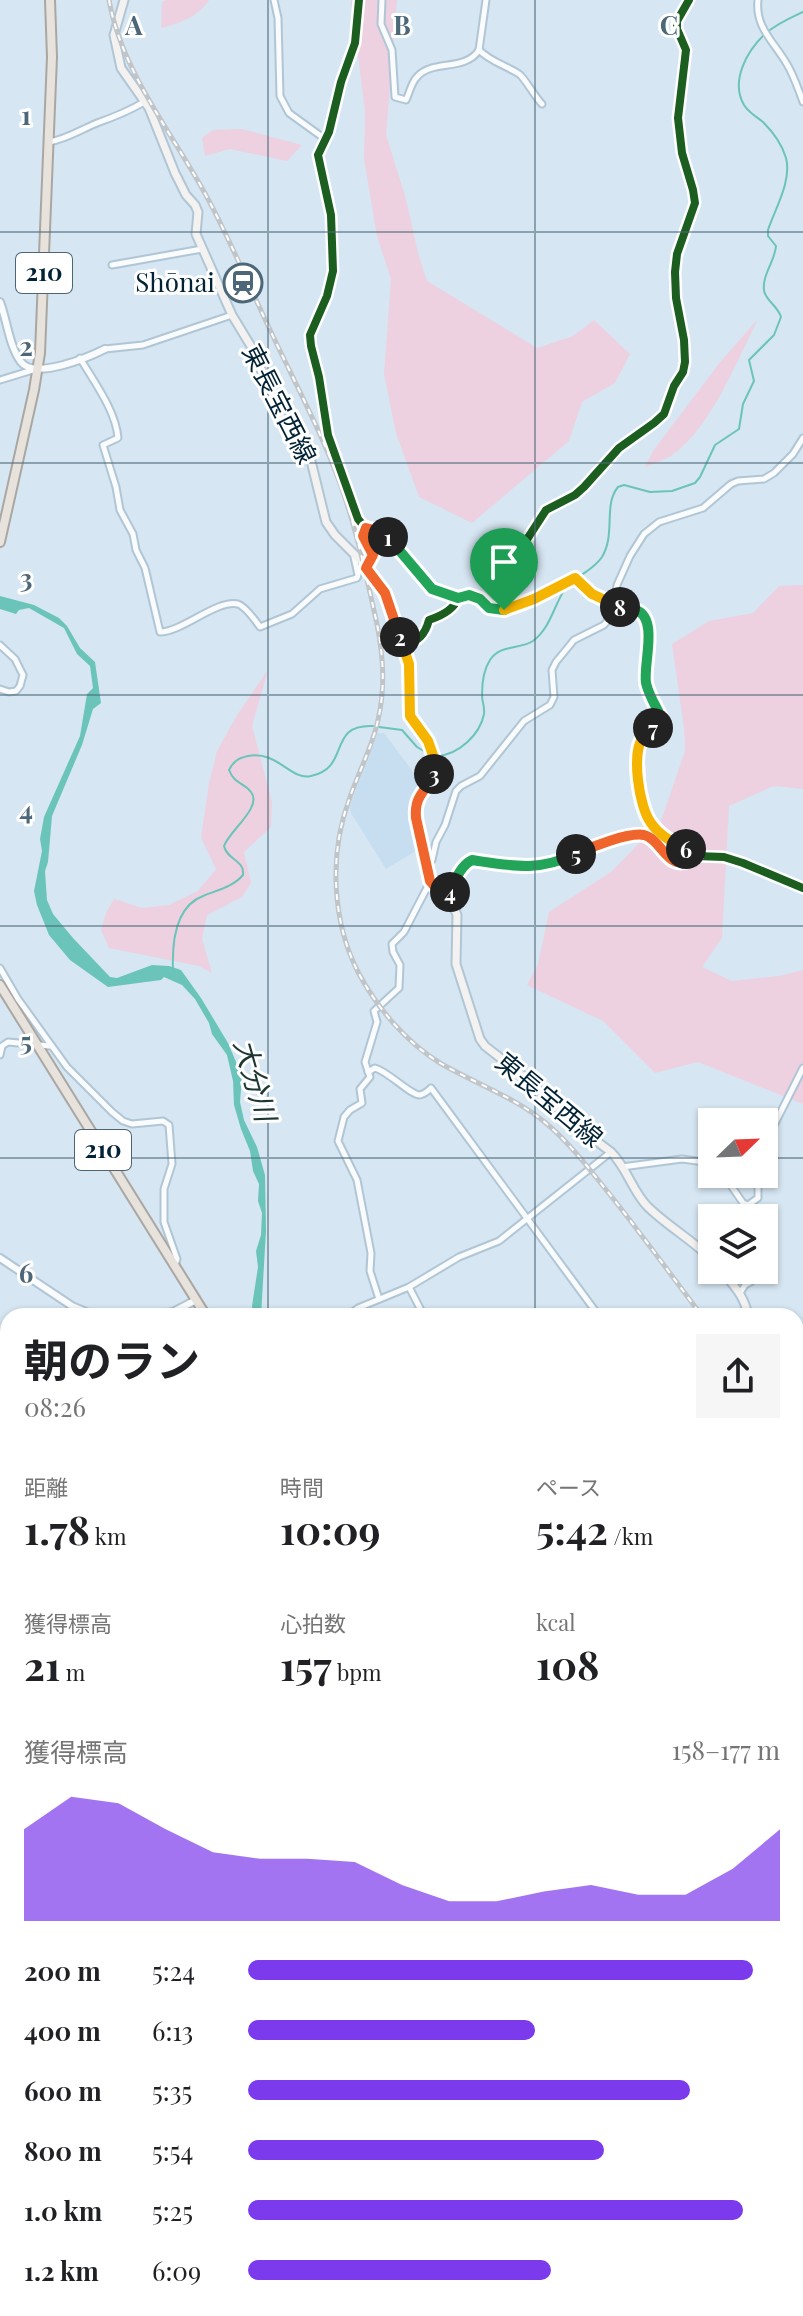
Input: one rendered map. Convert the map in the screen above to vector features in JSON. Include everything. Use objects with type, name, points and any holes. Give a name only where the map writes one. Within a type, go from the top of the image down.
[{"type":"highway","name":"210","points":[[0,542],[41,338],[52,36],[50,0]]},
{"type":"highway","name":"210","points":[[0,985],[201,1308]]},
{"type":"main road","name":"東長宝西線","points":[[124,0],[114,33],[124,74],[149,108],[175,173],[198,212],[196,234],[202,249],[232,315],[252,348],[280,415],[311,461],[326,522],[385,593],[404,647],[410,672],[408,710],[428,741],[434,758],[432,780],[420,792],[415,808],[426,865],[430,881],[457,915],[456,964],[480,1039],[531,1082],[571,1122],[611,1152],[648,1207],[698,1248]]},
{"type":"main road","points":[[733,1284],[747,1308]]},
{"type":"street","points":[[274,0],[278,18],[280,96],[289,113],[325,139]]},
{"type":"street","points":[[359,0],[355,43],[341,82],[329,132],[318,155],[331,215],[333,271],[327,296],[310,335],[328,435],[356,513],[366,528],[389,538],[432,589],[458,598],[469,595],[480,599],[489,608],[504,610],[575,578],[592,594],[613,605],[638,611],[645,617],[649,643],[645,681],[661,717],[642,738],[638,750],[640,791],[650,822],[672,842],[696,856],[724,857],[803,888]]},
{"type":"street","points":[[382,0],[382,30],[392,50],[395,97],[406,100],[413,80],[424,71],[466,62],[475,57],[479,50],[486,0]]},
{"type":"street","points":[[504,610],[503,593],[485,564],[485,558],[512,554],[522,547],[546,510],[575,495],[619,448],[664,414],[674,386],[683,372],[684,340],[676,298],[675,272],[677,254],[695,203],[682,153],[678,118],[686,50],[677,21],[689,0]]},
{"type":"street","points":[[758,0],[756,13],[761,25],[787,64],[803,102]]},
{"type":"street","points":[[479,50],[488,59],[523,77],[542,104]]},
{"type":"street","points":[[49,142],[72,136],[144,102]]},
{"type":"street","points":[[112,265],[202,249]]},
{"type":"street","points":[[0,302],[20,360],[26,366],[37,369]]},
{"type":"street","points":[[0,380],[105,349],[143,345],[232,315]]},
{"type":"street","points":[[80,358],[119,434],[118,438],[103,445],[120,510],[133,534],[136,550],[145,568],[160,632],[235,604],[242,606],[260,627],[271,624],[292,614],[320,589],[357,578],[353,552]]},
{"type":"street","points":[[426,865],[432,860],[456,791],[480,776],[524,721],[547,709],[553,702],[555,692],[552,670],[556,662],[574,640],[604,625],[613,614],[617,585],[638,542],[651,527],[703,508],[738,481],[764,479],[793,454],[803,438]]},
{"type":"street","points":[[366,528],[363,536],[373,555],[366,568]]},
{"type":"street","points":[[404,647],[416,642],[425,633],[429,620],[447,612],[458,598]]},
{"type":"street","points":[[0,645],[15,659],[23,675],[16,691],[0,689]]},
{"type":"street","points":[[446,899],[460,873],[472,860],[537,867],[640,834],[649,837],[677,862],[689,861],[696,856]]},
{"type":"street","points":[[379,1299],[370,1271],[371,1253],[357,1180],[338,1141],[344,1117],[362,1103],[360,1089],[368,1080],[365,1062],[377,1022],[374,1011],[399,988],[400,965],[392,944],[404,932],[430,881]]},
{"type":"street","points":[[0,968],[18,999],[74,1074],[119,1119],[132,1124],[163,1121],[169,1125],[172,1164],[163,1192],[164,1222],[177,1259],[175,1266]]},
{"type":"street","points":[[0,1055],[6,1043],[52,1046]]},
{"type":"street","points":[[368,1072],[375,1068],[385,1071],[415,1094],[424,1094],[431,1088],[593,1308]]},
{"type":"street","points":[[778,1117],[803,1068]]},
{"type":"street","points":[[358,1308],[409,1287],[459,1257],[499,1241],[611,1152]]},
{"type":"street","points":[[622,1167],[671,1160],[698,1162]]},
{"type":"street","points":[[733,1188],[748,1205],[758,1198],[758,1188]]},
{"type":"street","points":[[0,1258],[77,1308]]},
{"type":"street","points":[[740,1293],[747,1284]]},
{"type":"street","points":[[409,1287],[420,1308]]},
{"type":"street","points":[[181,1308],[196,1300]]},
{"type":"shaded area","points":[[209,0],[194,15],[161,28],[162,2]]},
{"type":"shaded area","points":[[351,0],[397,0],[386,135],[427,281],[537,348],[573,336],[594,320],[630,354],[615,383],[582,402],[569,441],[472,523],[419,497],[396,433],[384,374],[391,279],[377,236],[364,159],[365,111]]},
{"type":"shaded area","points":[[242,129],[302,145],[287,161],[230,149],[205,156],[202,138],[213,130]]},
{"type":"shaded area","points":[[758,319],[721,394],[697,431],[669,457],[645,467],[653,451],[721,361]]},
{"type":"shaded area","points":[[803,585],[803,789],[774,786],[729,806],[722,938],[702,967],[732,981],[803,970],[803,1104],[698,1062],[655,1073],[603,1021],[527,985],[538,964],[549,912],[611,872],[661,821],[685,751],[672,644],[709,621],[753,613],[779,586]]},
{"type":"shaded area","points":[[0,596],[34,605],[59,618],[80,648],[95,662],[101,703],[93,709],[82,745],[52,816],[45,871],[47,900],[53,914],[110,977],[117,978],[152,965],[181,970],[228,1043],[242,1076],[240,1102],[244,1120],[257,1147],[265,1175],[266,1231],[261,1308],[252,1306],[258,1267],[256,1251],[261,1235],[259,1184],[234,1105],[227,1055],[212,1034],[195,999],[182,985],[164,977],[161,980],[108,987],[70,960],[49,935],[37,905],[34,891],[42,851],[40,839],[44,817],[80,736],[87,694],[93,688],[90,666],[77,654],[64,628],[29,608],[16,614],[0,609]]},
{"type":"shaded area","points":[[268,670],[252,726],[272,802],[271,827],[244,852],[251,883],[242,897],[207,915],[202,939],[212,973],[199,966],[109,948],[101,930],[114,899],[142,908],[169,905],[198,891],[216,869],[201,838],[217,751]]},
{"type":"shaded area","points":[[377,733],[384,733],[421,783],[410,806],[419,849],[386,869],[351,813],[350,806]]},
{"type":"waterway","points":[[437,756],[460,748],[482,722],[484,677],[494,655],[504,649],[528,644],[539,636],[565,589],[602,557],[608,539],[611,502],[618,487],[624,485],[650,492],[672,491],[695,483],[715,445],[739,429],[743,404],[754,381],[749,360],[774,335],[781,317],[766,296],[764,284],[776,246],[768,236],[768,230],[787,176],[786,158],[777,138],[744,105],[740,96],[740,76],[752,49],[765,34],[803,12]]},
{"type":"waterway","points":[[173,970],[174,938],[186,909],[193,901],[230,885],[243,875],[241,866],[224,846],[249,812],[253,798],[251,792],[231,775],[229,770],[232,765],[241,758],[258,755],[297,774],[311,776],[324,771],[331,764],[349,732],[359,727],[373,726]]},
{"type":"waterway","points":[[379,727],[402,730],[417,747],[429,754]]},
{"type":"railway","points":[[109,0],[125,53],[137,78],[216,215],[317,427],[334,466],[359,546],[379,634],[383,677],[378,720],[338,842],[338,909],[349,952],[383,1011],[416,1045],[440,1063],[522,1106],[561,1137],[696,1308]]},
{"type":"cycle path","points":[[359,0],[355,43],[341,82],[329,132],[318,155],[331,215],[333,271],[327,296],[310,335],[311,346],[328,435],[358,519],[389,538],[432,589],[458,598]]},
{"type":"cycle path","points":[[504,610],[501,588],[485,564],[485,558],[489,555],[505,556],[522,547],[546,510],[575,495],[619,448],[664,414],[674,386],[683,372],[684,340],[676,298],[675,272],[677,254],[695,203],[682,153],[678,118],[686,50],[677,21],[689,0]]},
{"type":"cycle path","points":[[404,647],[421,636],[429,620],[450,609],[458,598],[472,597],[491,608],[512,609],[573,578],[609,603],[639,611],[645,617],[649,634],[646,683],[661,717],[642,738],[638,750],[640,791],[650,822],[672,842],[696,856],[724,857],[803,888]]},
{"type":"place","name":"Shōnai","points":[[243,283]]},
{"type":"route","points":[[366,528],[386,535],[432,589],[458,598],[469,595],[480,599],[489,608],[504,610],[575,578],[592,594],[613,605],[638,611],[645,617],[649,643],[645,681],[661,717],[642,738],[638,750],[640,791],[650,822],[672,842],[696,856],[689,861],[677,862],[649,837],[640,834],[537,867],[472,860],[460,873],[446,899],[430,881],[415,808],[420,792],[432,780],[434,758],[428,741],[408,710],[409,664],[395,620],[385,593],[366,568],[373,555],[363,536],[366,528]]},
{"type":"water label","name":"大分川","points":[[255,1080]]}]
